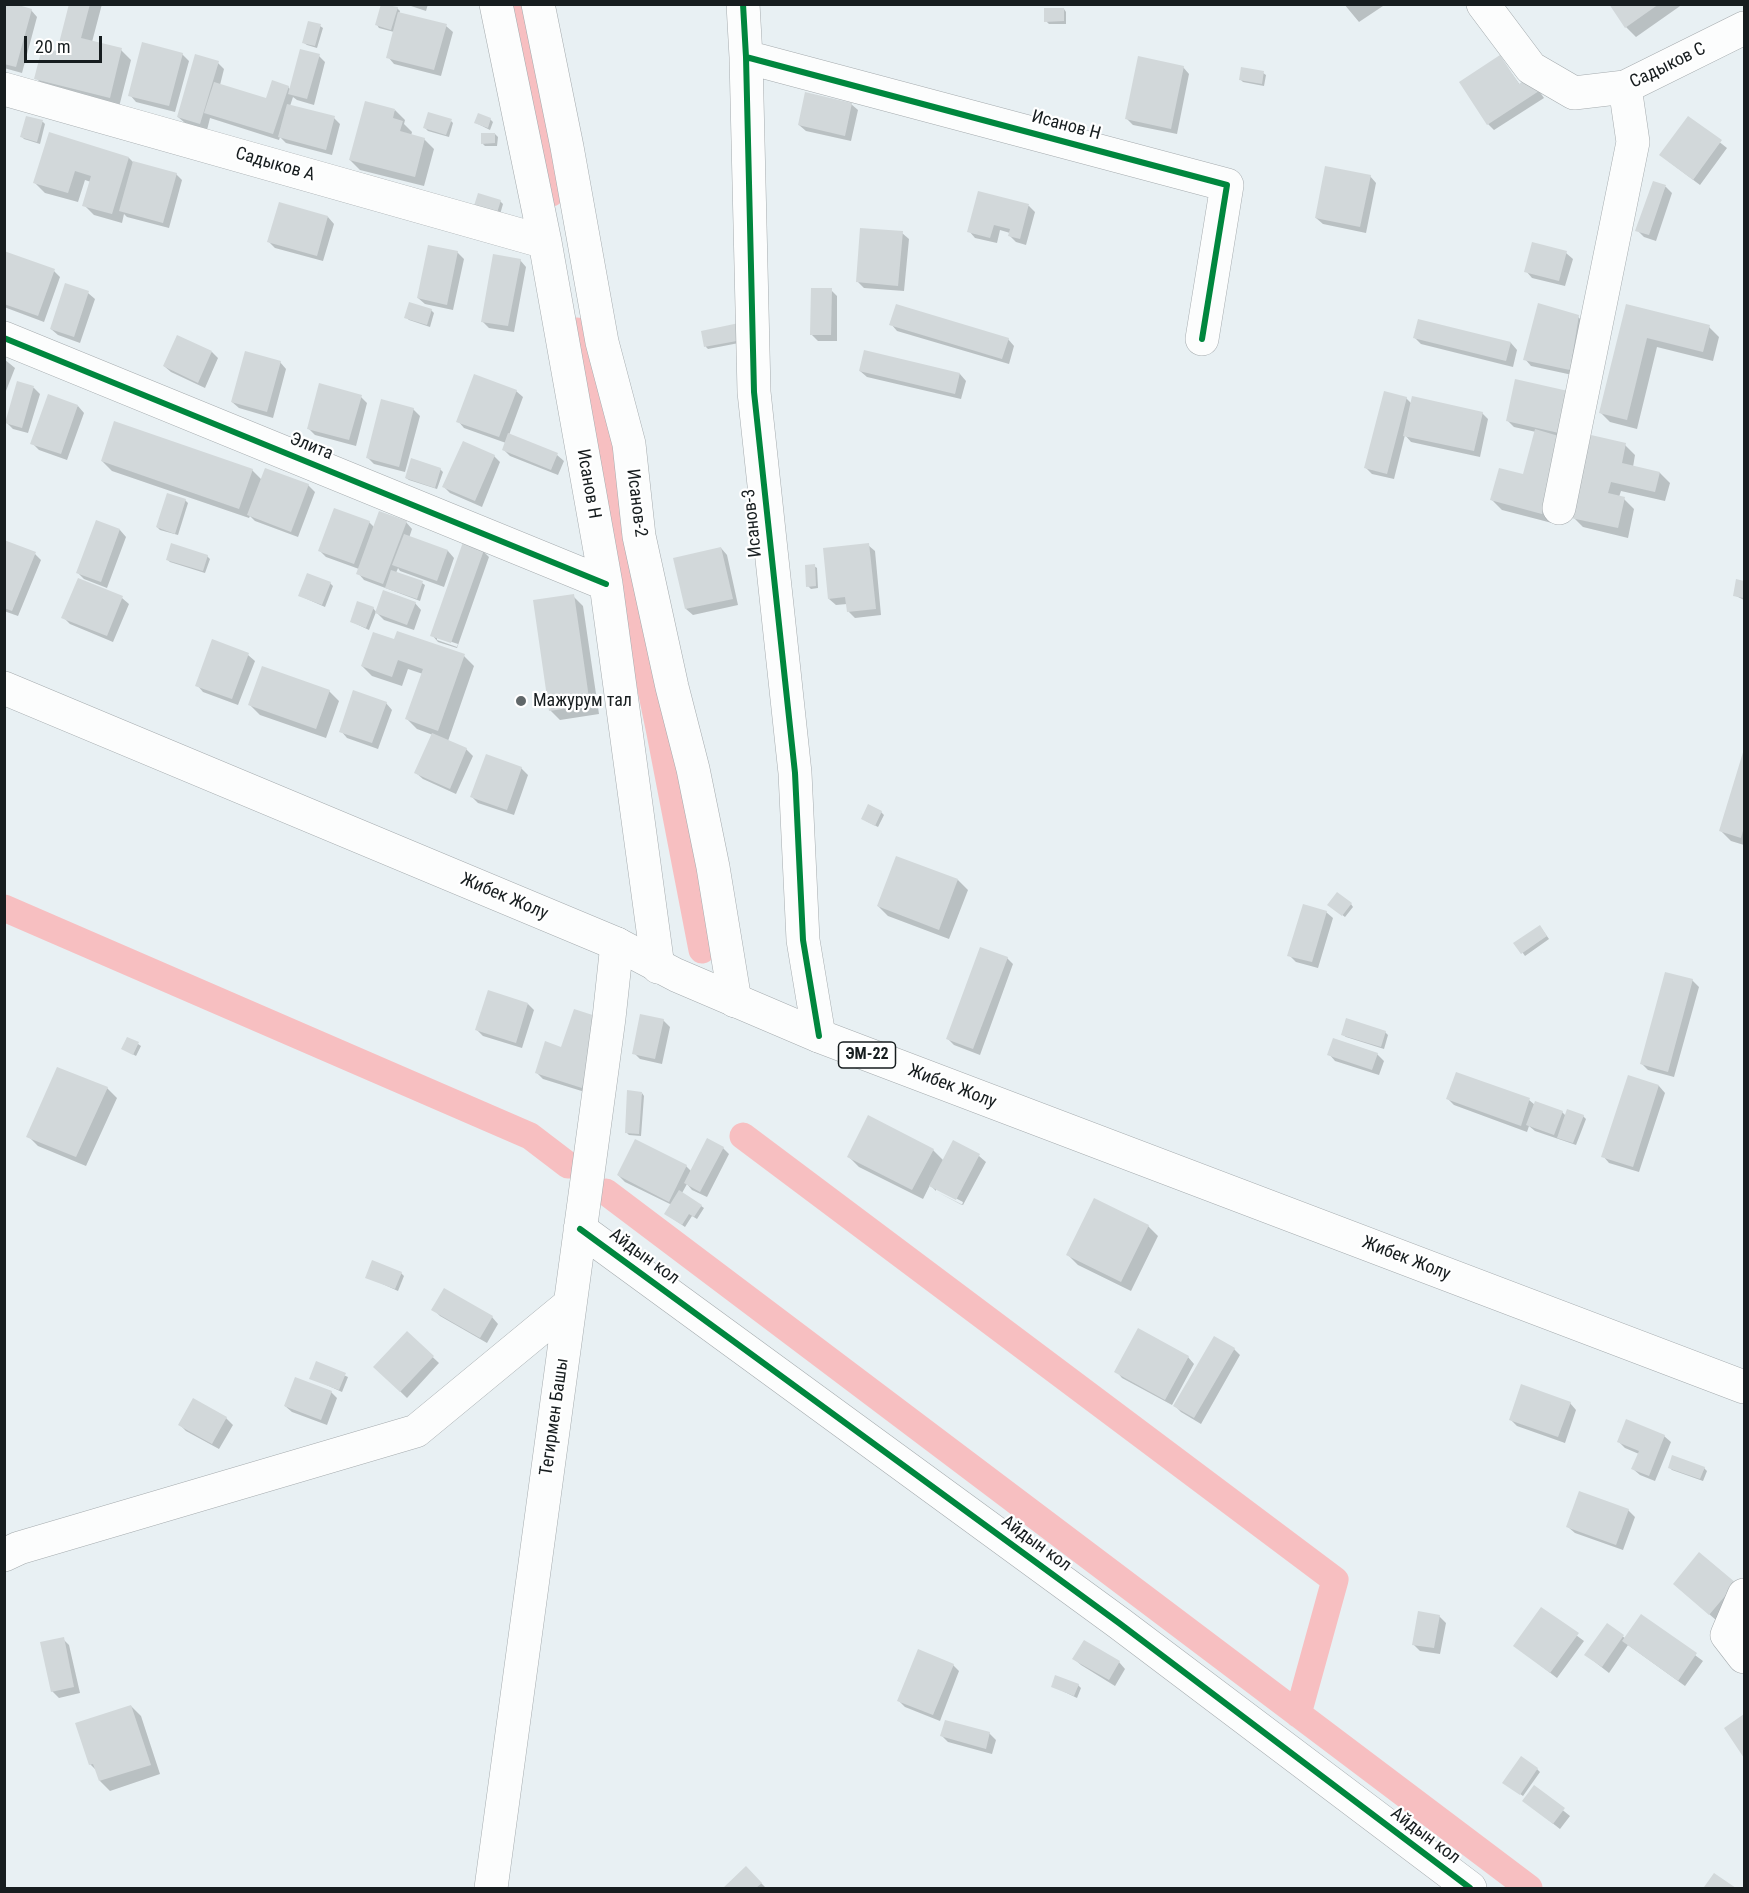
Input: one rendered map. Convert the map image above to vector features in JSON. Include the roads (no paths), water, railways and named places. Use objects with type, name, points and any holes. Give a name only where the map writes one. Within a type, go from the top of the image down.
[{"type":"street","name":"Исанов Н","points":[[496,4],[545,242],[606,584],[658,967]]},
{"type":"street","name":"Исанов-2","points":[[538,4],[567,147],[602,342],[629,444],[639,536],[711,856],[735,1001]]},
{"type":"street","name":"Исанов-3","points":[[743,4],[754,392],[795,773],[803,940],[819,1036]]},
{"type":"street","name":"Садыков С","points":[[1483,4],[1531,68],[1574,93],[1625,87],[1744,28]]},
{"type":"street","name":"Исанов Н","points":[[746,57],[1227,185],[1202,339]]},
{"type":"street","points":[[1559,508],[1633,142],[1625,87]]},
{"type":"street","name":"Садыков А","points":[[4,89],[545,242]]},
{"type":"street","name":"Элита","points":[[4,338],[606,584]]},
{"type":"street","name":"Жибек Жолу","points":[[4,688],[617,945],[658,967],[819,1036],[1744,1387]]},
{"type":"street","name":"Тегирмен Башы","points":[[491,1888],[617,945]]},
{"type":"street","name":"Айдын кол","points":[[580,1229],[1119,1623],[1470,1888]]},
{"type":"street","points":[[9,1546],[416,1431],[570,1304]]},
{"type":"street","points":[[1744,1595],[1728,1635],[1744,1657]]},
{"type":"waterway","points":[[516,4],[551,193]]},
{"type":"waterway","points":[[577,331],[702,950]]},
{"type":"waterway","points":[[4,908],[530,1136],[568,1165]]},
{"type":"waterway","points":[[743,1136],[1335,1580],[1298,1714]]},
{"type":"waterway","points":[[606,1192],[1529,1888]]},
{"type":"place","name":"Мажурум тал","points":[[521,701]]}]
